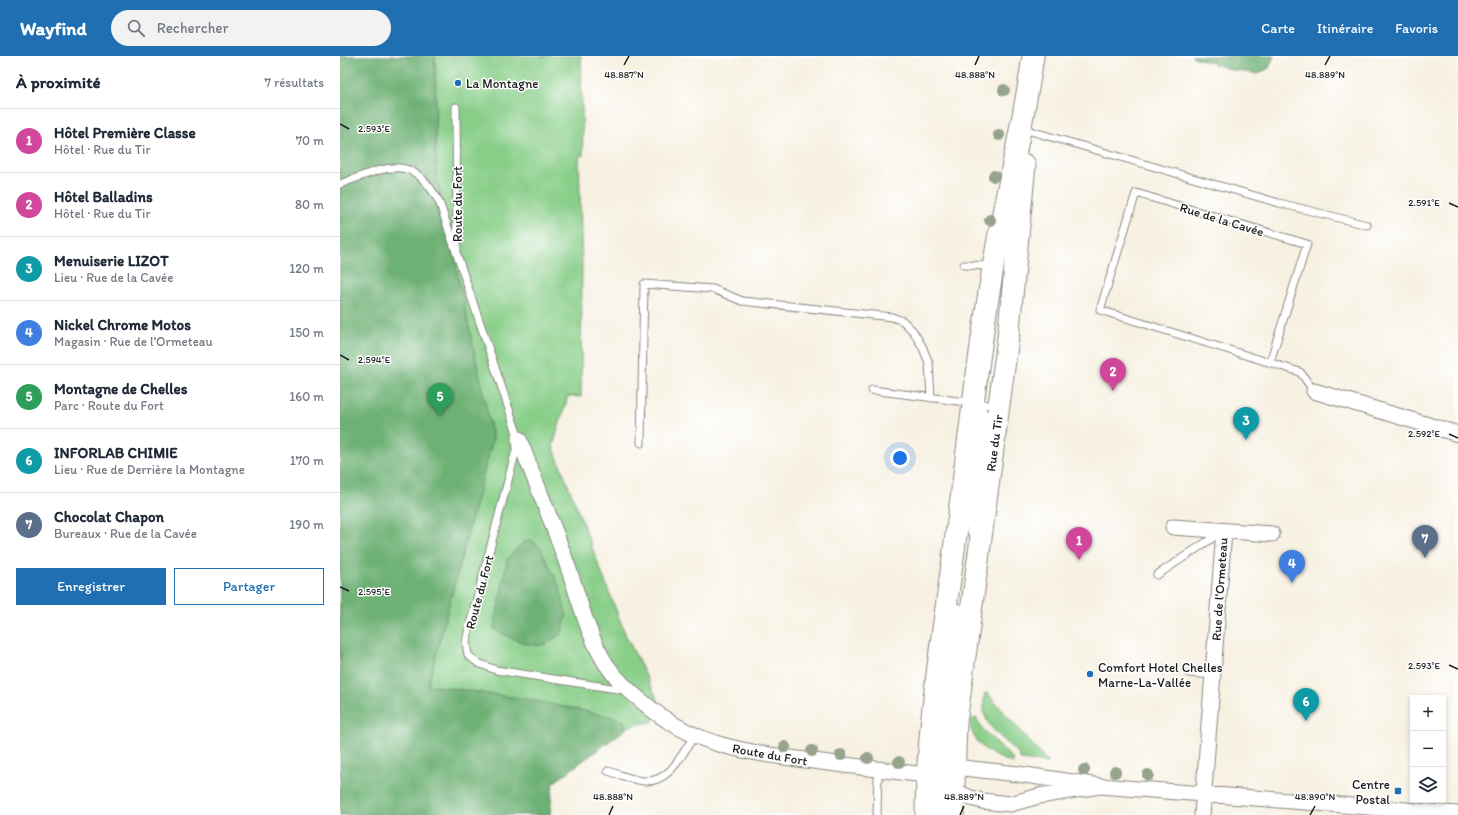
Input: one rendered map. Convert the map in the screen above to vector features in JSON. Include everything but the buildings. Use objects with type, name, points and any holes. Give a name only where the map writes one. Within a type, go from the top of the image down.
[{"type":"main road","name":"Rue du Tir","points":[[926,815],[944,777],[956,723],[999,406],[1004,267],[1033,56]]},
{"type":"main road","name":"Rue du Tir","points":[[954,815],[944,777],[933,712],[960,511],[972,403],[1004,267],[1026,157],[1028,95]]},
{"type":"street","points":[[1314,391],[1458,434]]},
{"type":"street","points":[[972,403],[984,419],[981,459],[974,508],[977,566]]},
{"type":"street","name":"Route du Fort","points":[[520,439],[569,569],[591,634],[606,664],[629,691],[657,714],[678,728],[694,736],[729,747],[766,754],[878,770],[944,777]]},
{"type":"street","name":"Rue de l'Ormeteau","points":[[1173,528],[1272,534]]},
{"type":"street","name":"Rue de l'Ormeteau","points":[[1202,815],[1224,531]]},
{"type":"street","points":[[944,777],[1018,774],[1100,786],[1458,814]]},
{"type":"street","points":[[944,777],[982,801],[1010,804]]},
{"type":"street","name":"Rue du Tir","points":[[941,815],[944,777]]},
{"type":"street","points":[[994,815],[1010,804],[1045,795],[1100,786]]},
{"type":"lane","name":"Route du Fort","points":[[456,107],[457,258]]},
{"type":"lane","points":[[1027,130],[1279,203],[1367,225]]},
{"type":"lane","name":"Route du Fort","points":[[340,184],[392,167],[404,168],[414,172],[421,176],[429,185],[440,204],[457,258],[520,439],[468,628],[466,642],[468,655],[478,663],[496,670],[629,691]]},
{"type":"lane","name":"Rue de la Cavée","points":[[1136,193],[1307,244],[1270,362],[1100,310],[1136,193]]},
{"type":"lane","points":[[964,265],[1004,267]]},
{"type":"lane","points":[[641,443],[644,284],[713,289],[742,302],[892,317],[903,321],[913,331],[922,346],[929,363],[932,398]]},
{"type":"lane","points":[[1270,362],[1300,372],[1314,391]]},
{"type":"lane","points":[[872,390],[999,406]]},
{"type":"lane","points":[[1157,575],[1224,531]]},
{"type":"lane","points":[[1189,673],[1213,675]]},
{"type":"lane","points":[[608,771],[644,781],[660,779],[673,768],[694,736]]},
{"type":"lane","points":[[877,815],[878,770]]},
{"type":"green space","points":[[340,56],[435,56],[436,174],[493,438],[428,685],[526,699],[613,717],[624,721],[626,729],[553,783],[550,815],[340,815]]},
{"type":"green space","points":[[435,56],[581,56],[583,156],[579,156],[582,267],[581,397],[568,396],[553,446],[626,636],[662,708],[652,722],[577,740],[340,715],[340,167],[436,110]]},
{"type":"green space","points":[[1191,56],[1274,56],[1269,68],[1258,74],[1232,70]]},
{"type":"green space","points":[[531,540],[540,547],[559,585],[567,616],[561,634],[545,644],[539,645],[532,645],[518,641],[494,629],[507,560],[522,543]]},
{"type":"green space","points":[[985,693],[988,694],[1048,763],[1021,760],[1015,751],[992,729],[988,723],[984,711]]},
{"type":"green space","points":[[976,718],[983,730],[1012,758],[1013,763],[990,753],[979,743],[971,729],[970,720]]},
{"type":"place","name":"La Montagne","points":[[458,83]]},
{"type":"place","name":"Hôtel Balladins","points":[[1113,391]]},
{"type":"place","name":"Montagne de Chelles","points":[[440,416]]},
{"type":"place","name":"Menuiserie LIZOT","points":[[1246,440]]},
{"type":"place","name":"Chocolat Chapon","points":[[1425,558]]},
{"type":"place","name":"Hôtel Première Classe","points":[[1079,560]]},
{"type":"place","name":"Nickel Chrome Motos","points":[[1292,583]]},
{"type":"place","name":"Comfort Hotel Chelles Marne-La-Vallée","points":[[1090,674]]},
{"type":"place","name":"INFORLAB CHIMIE","points":[[1306,721]]},
{"type":"place","name":"Centre Postal","points":[[1398,791]]}]
